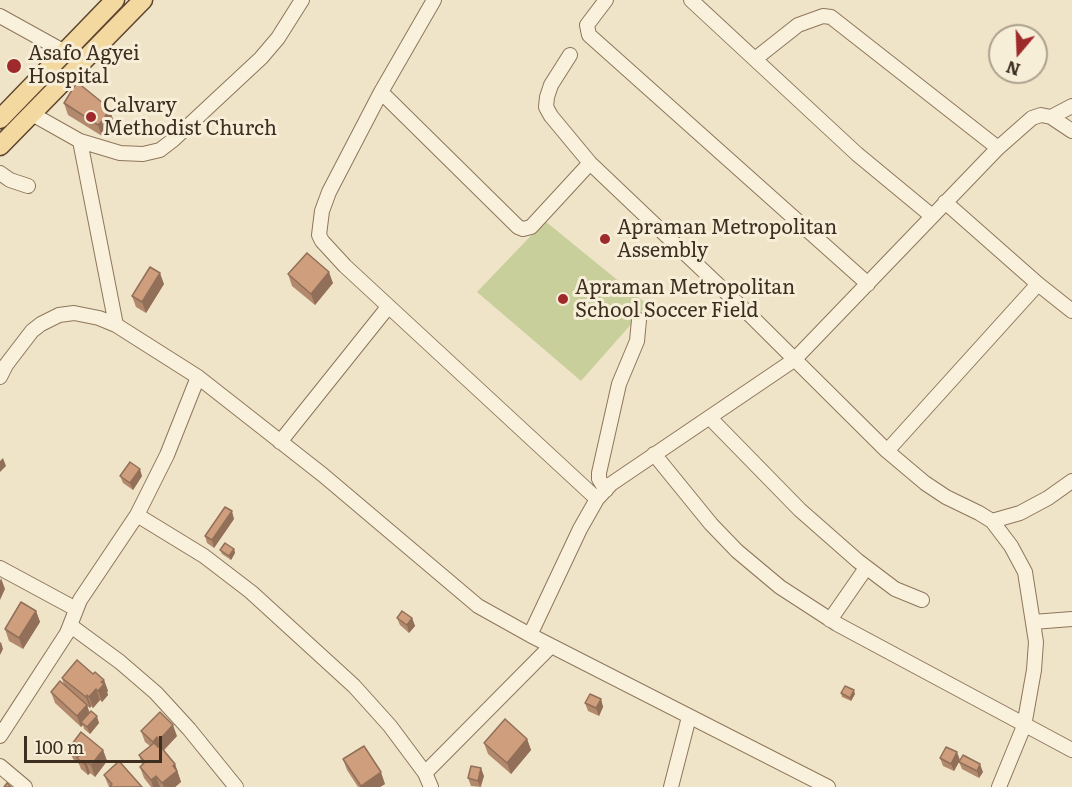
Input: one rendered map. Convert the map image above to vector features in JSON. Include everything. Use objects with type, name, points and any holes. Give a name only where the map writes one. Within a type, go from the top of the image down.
[{"type":"main road","points":[[0,119],[115,0]]},
{"type":"main road","points":[[0,146],[143,0]]},
{"type":"street","points":[[32,114],[80,141],[120,153],[143,154],[159,150],[173,140],[261,58],[278,38],[302,0]]},
{"type":"street","points":[[434,0],[381,92],[329,192],[319,228],[322,241],[388,307],[602,495]]},
{"type":"street","points":[[606,0],[587,25],[589,35],[868,284]]},
{"type":"street","points":[[691,0],[857,154],[932,216]]},
{"type":"street","points":[[0,16],[65,52]]},
{"type":"street","points":[[755,59],[798,25],[824,16],[831,17],[998,148]]},
{"type":"street","points":[[570,55],[551,85],[546,108],[590,164],[743,309],[887,452],[946,497],[992,521],[1011,546],[1025,572],[1036,642],[1034,670],[1024,726],[999,787]]},
{"type":"street","points":[[381,92],[518,227],[523,229],[531,227],[590,164]]},
{"type":"street","points":[[1051,117],[1072,106]]},
{"type":"street","points":[[530,635],[580,529],[602,495],[654,454],[794,360],[998,148],[1032,118],[1041,115],[1051,117],[1072,131]]},
{"type":"street","points":[[80,141],[116,325]]},
{"type":"street","points":[[0,173],[10,180],[28,186]]},
{"type":"street","points":[[945,202],[1072,311]]},
{"type":"street","points":[[887,452],[1038,284]]},
{"type":"street","points":[[280,442],[388,307]]},
{"type":"street","points":[[0,377],[6,365],[28,336],[41,324],[59,315],[74,312],[116,325],[198,377],[478,606],[551,646],[828,787]]},
{"type":"street","points":[[602,495],[599,472],[619,384],[637,341],[639,320]]},
{"type":"street","points":[[0,736],[71,626],[76,609],[137,514],[167,455],[198,377]]},
{"type":"street","points":[[710,418],[801,510],[866,568],[895,589],[922,600]]},
{"type":"street","points":[[654,454],[711,524],[737,551],[780,587],[830,620],[1072,750]]},
{"type":"street","points":[[992,521],[1020,513],[1048,498],[1072,481]]},
{"type":"street","points":[[137,514],[204,556],[251,592],[354,686],[390,726],[425,773],[431,787]]},
{"type":"street","points":[[0,568],[76,609]]},
{"type":"street","points":[[830,620],[866,568]]},
{"type":"street","points":[[1033,622],[1072,619]]},
{"type":"street","points":[[71,626],[120,662],[156,693],[231,785]]},
{"type":"street","points":[[425,773],[551,646]]},
{"type":"street","points":[[671,787],[689,717]]},
{"type":"street","points":[[0,766],[25,787]]},
{"type":"green space","name":"Apraman Metropolitan School Soccer Field","points":[[545,221],[648,305],[581,381],[477,292]]},
{"type":"building","points":[[77,82],[109,108],[98,125],[64,103]]},
{"type":"building","points":[[307,253],[329,272],[311,294],[288,274]]},
{"type":"building","points":[[150,267],[160,273],[142,302],[132,296]]},
{"type":"building","points":[[130,462],[140,469],[130,483],[120,476]]},
{"type":"building","points":[[225,507],[232,511],[212,540],[205,536]]},
{"type":"building","points":[[225,543],[234,549],[229,556],[220,550]]},
{"type":"building","points":[[21,602],[36,611],[19,638],[5,629]]},
{"type":"building","points":[[402,611],[412,618],[407,625],[397,618]]},
{"type":"building","points":[[77,660],[104,680],[101,682],[104,684],[98,691],[96,689],[89,697],[62,678]]},
{"type":"building","points":[[60,681],[87,705],[77,716],[51,692]]},
{"type":"building","points":[[845,686],[854,690],[850,698],[841,693]]},
{"type":"building","points":[[590,694],[601,699],[596,708],[585,703]]},
{"type":"building","points":[[91,711],[97,716],[87,727],[81,722]]},
{"type":"building","points":[[160,712],[173,725],[159,740],[157,737],[153,742],[141,731]]},
{"type":"building","points":[[505,719],[527,739],[507,763],[484,743]]},
{"type":"building","points":[[81,732],[103,750],[91,765],[86,761],[84,764],[77,758],[79,756],[69,748]]},
{"type":"building","points":[[154,743],[160,746],[175,764],[173,766],[177,771],[162,783],[156,776],[151,780],[140,767],[145,762],[139,755]]},
{"type":"building","points":[[364,746],[381,772],[361,786],[343,759]]},
{"type":"building","points":[[946,747],[957,752],[951,764],[940,758]]},
{"type":"building","points":[[963,755],[980,764],[977,771],[959,762]]},
{"type":"building","points":[[119,761],[142,787],[110,787],[112,784],[104,775]]},
{"type":"building","points":[[471,766],[481,768],[478,781],[468,778]]},
{"type":"place","name":"Asafo Agyei Hospital","points":[[14,66]]},
{"type":"place","name":"Calvary Methodist Church","points":[[91,117]]},
{"type":"place","name":"Apraman Metropolitan Assembly","points":[[605,239]]},
{"type":"place","name":"Apraman Metropolitan School Soccer Field","points":[[563,299]]}]
